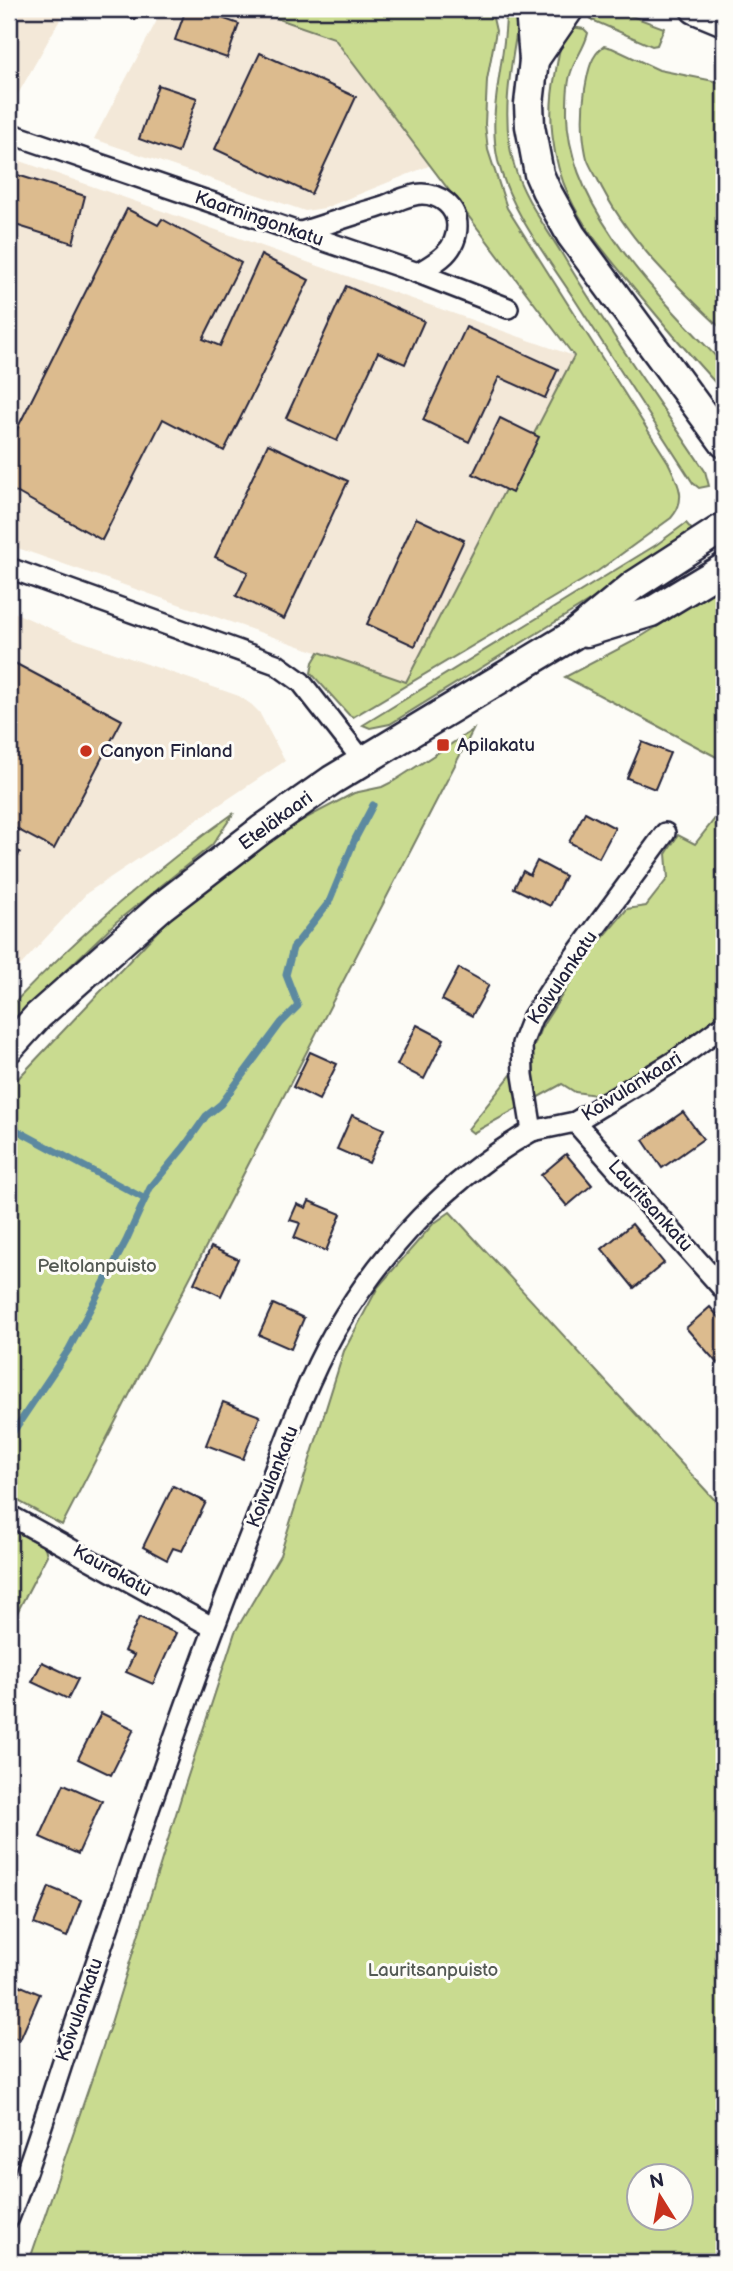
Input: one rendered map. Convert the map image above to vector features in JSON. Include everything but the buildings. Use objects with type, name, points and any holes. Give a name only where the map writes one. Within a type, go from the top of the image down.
[{"type":"main road","points":[[530,9],[534,60],[529,104],[530,126],[539,174],[546,190],[571,235],[713,416],[724,443]]},
{"type":"main road","points":[[534,60],[569,9]]},
{"type":"main road","points":[[695,9],[724,21]]},
{"type":"main road","name":"Eteläkaari","points":[[9,1048],[38,1016],[161,907],[282,816],[363,761],[573,635],[634,585],[724,527]]},
{"type":"main road","name":"Eteläkaari","points":[[573,635],[651,612],[724,568]]},
{"type":"street","name":"Kaarningonkatu","points":[[9,133],[418,273],[508,309]]},
{"type":"street","points":[[298,233],[417,194],[439,197],[452,208],[457,219],[454,246],[418,273]]},
{"type":"street","points":[[9,568],[276,664],[301,682],[363,761]]},
{"type":"street","name":"Koivulankatu","points":[[9,2218],[214,1628],[311,1379],[335,1331],[361,1292],[427,1209],[476,1167],[532,1131],[523,1075],[522,1044],[532,1018],[665,834]]},
{"type":"street","name":"Koivulankaari","points":[[532,1131],[575,1122],[678,1059],[724,1025]]},
{"type":"street","name":"Lauritsankatu","points":[[575,1122],[724,1290]]},
{"type":"street","name":"Kaurakatu","points":[[9,1515],[214,1628]]},
{"type":"shaded area","points":[[9,9],[66,9],[9,110]]},
{"type":"shaded area","points":[[163,9],[250,9],[334,38],[436,163],[325,208],[305,211],[94,139]]},
{"type":"shaded area","points":[[9,157],[574,356],[406,683],[9,545]]},
{"type":"shaded area","points":[[9,610],[72,638],[239,696],[259,712],[285,761],[87,893],[9,978]]},
{"type":"green space","points":[[250,9],[491,9],[496,31],[487,80],[485,124],[488,150],[507,208],[668,462],[680,491],[679,504],[671,518],[598,571],[353,717],[311,673],[319,652],[406,682],[574,356],[334,38]]},
{"type":"green space","points":[[506,9],[518,9],[519,18],[507,110],[510,147],[518,177],[535,211],[596,309],[705,471],[709,486],[699,488],[693,483],[531,234],[504,180],[498,161],[494,122]]},
{"type":"green space","points":[[618,11],[664,28],[657,45],[652,46],[592,20],[589,15]]},
{"type":"green space","points":[[572,27],[584,29],[588,33],[571,72],[567,96],[571,146],[582,181],[599,216],[622,249],[673,311],[724,365],[724,392],[664,325],[596,241],[581,219],[563,182],[555,152],[551,106],[560,50],[564,37]]},
{"type":"green space","points":[[604,46],[659,70],[724,83],[724,331],[637,241],[609,200],[589,163],[583,130],[585,89],[593,60]]},
{"type":"green space","points":[[686,523],[694,532],[667,553],[390,724],[370,728],[363,725],[656,545]]},
{"type":"green space","points":[[718,589],[724,590],[724,761],[565,677],[634,641]]},
{"type":"green space","name":"Peltolanpuisto","points":[[473,730],[62,1525],[9,1496],[9,1088],[172,916],[291,826],[354,793],[382,787],[394,781]]},
{"type":"green space","points":[[724,807],[724,1012],[662,1058],[596,1095],[575,1092],[562,1084],[473,1133],[468,1129],[534,1046],[541,1028],[601,940],[627,909],[646,906],[668,878],[666,854],[678,835],[695,844]]},
{"type":"green space","points":[[234,813],[212,845],[116,922],[9,1025],[9,1008],[61,956],[145,881]]},
{"type":"green space","name":"Lauritsanpuisto","points":[[450,1212],[724,1510],[724,2262],[29,2262],[110,2026],[235,1632],[280,1555],[344,1351],[378,1287],[433,1224]]},
{"type":"green space","points":[[9,1528],[45,1547],[47,1555],[9,1628]]},
{"type":"waterway","points":[[9,1438],[69,1349],[126,1241],[150,1188],[206,1116],[221,1104],[281,1023],[298,1006],[286,975],[293,948],[329,902],[355,839],[373,805]]},
{"type":"waterway","points":[[9,1126],[145,1199]]},
{"type":"place","name":"Apilakatu","points":[[443,745]]},
{"type":"place","name":"Canyon Finland","points":[[86,751]]}]
